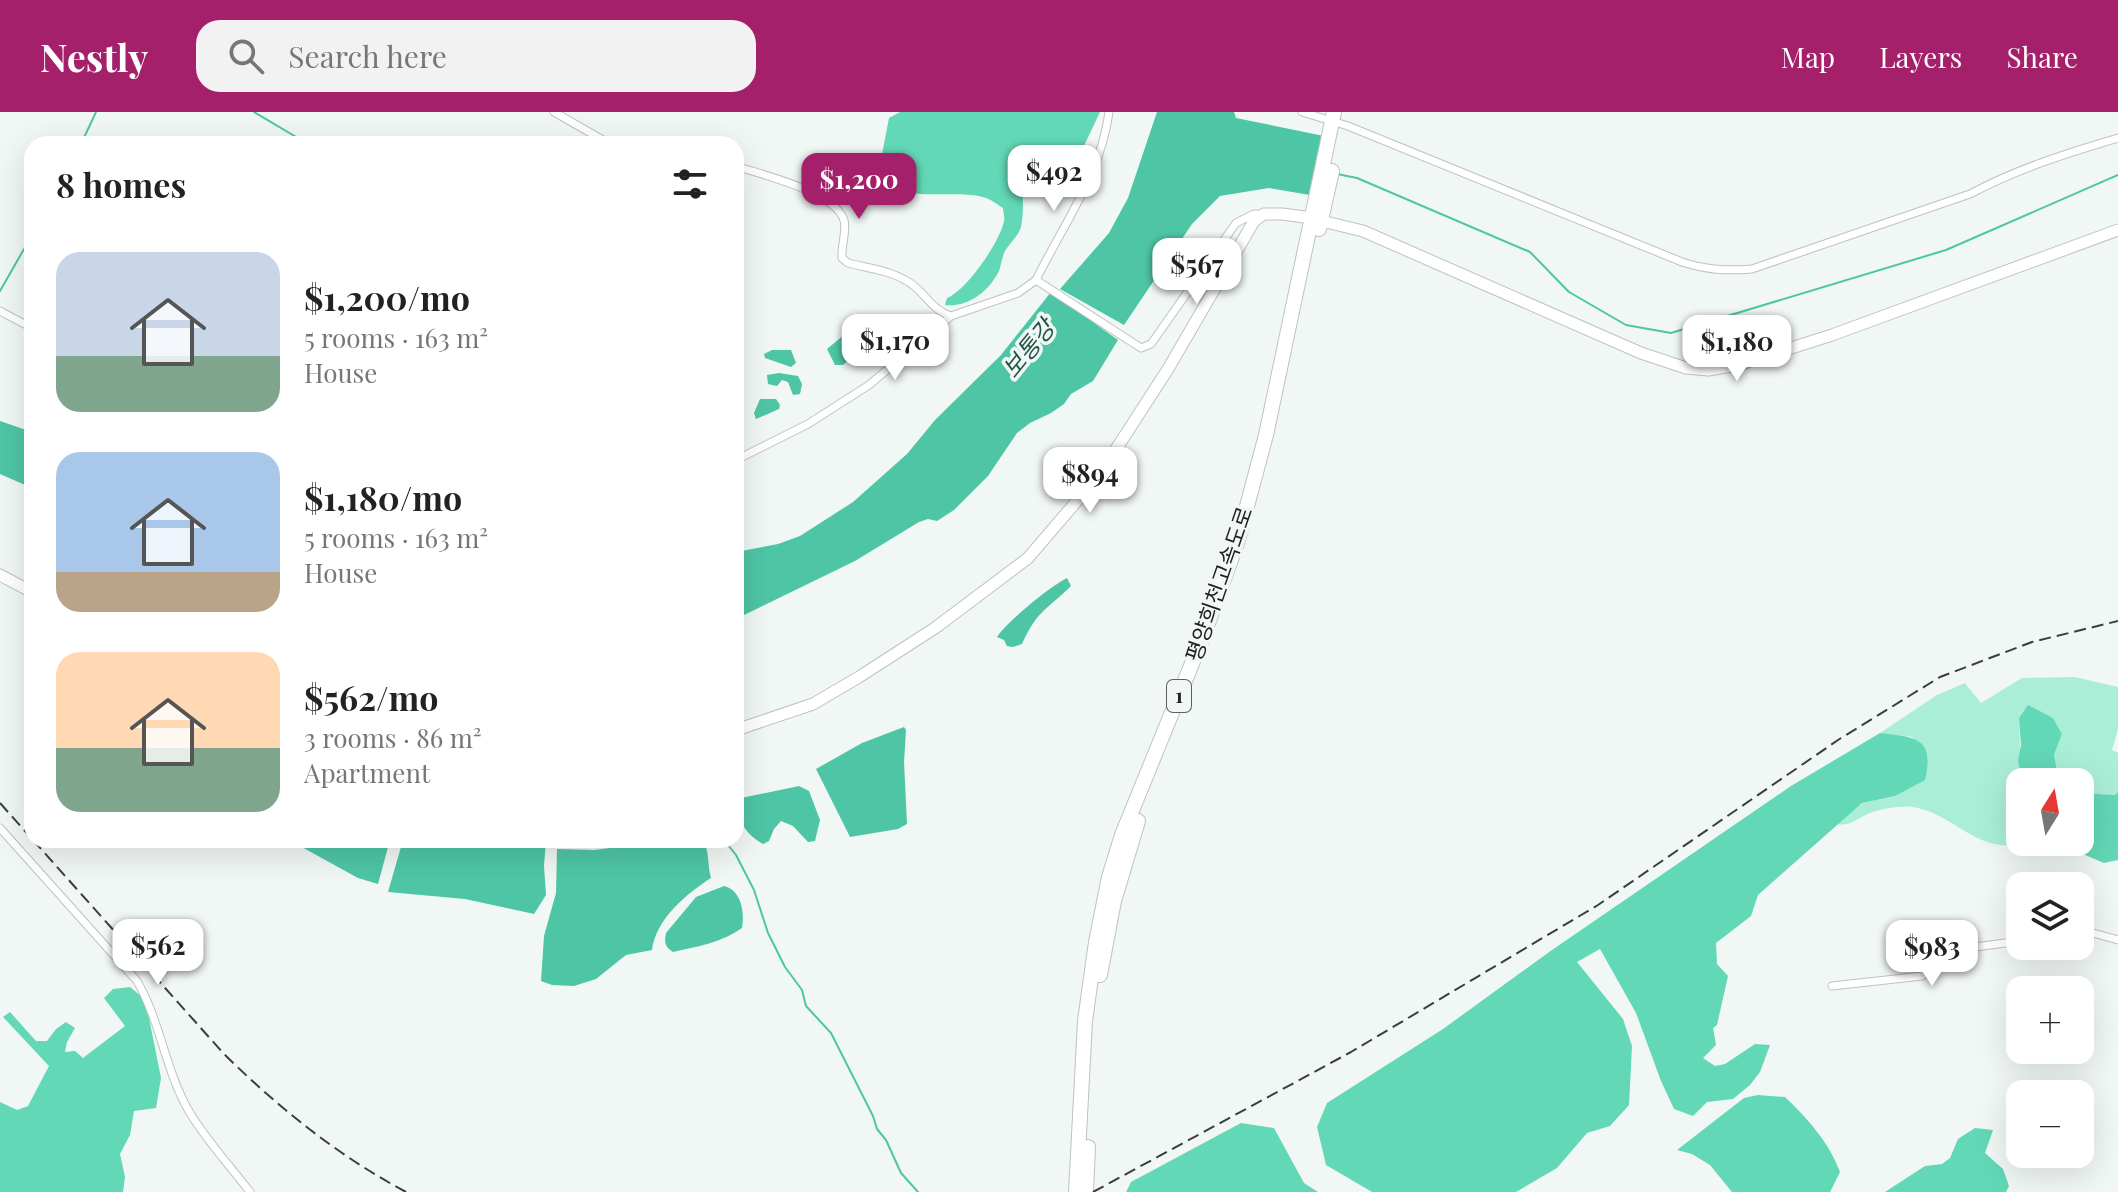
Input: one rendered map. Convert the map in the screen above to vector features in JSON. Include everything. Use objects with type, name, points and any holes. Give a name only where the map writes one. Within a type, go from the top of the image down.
[{"type":"highway","name":"평양희천고속도로","points":[[1081,1189],[1095,1013],[1114,901],[1144,803],[1248,538],[1271,447],[1338,121]]},
{"type":"main road","points":[[744,727],[813,704],[859,677],[935,628],[1028,558],[1100,474],[1168,369],[1254,221],[1264,214],[1318,215],[1363,231],[1641,353],[1669,364],[1708,370],[1738,365],[1832,335],[2118,230]]},
{"type":"main road","points":[[0,575],[24,588]]},
{"type":"street","points":[[555,112],[596,136]]},
{"type":"street","points":[[744,456],[808,424],[869,385],[951,316],[1018,293],[1036,280],[1099,160],[1109,112]]},
{"type":"street","points":[[1302,112],[1338,121],[1682,262],[1703,269],[1725,271],[1752,269],[1970,194],[2003,177],[2118,138]]},
{"type":"street","points":[[744,169],[819,196],[844,219],[842,258],[848,263],[906,280],[918,289],[931,306],[951,316]]},
{"type":"street","points":[[1036,280],[1141,348],[1151,344],[1236,223],[1254,214],[1264,214]]},
{"type":"street","points":[[0,311],[24,324]]},
{"type":"street","points":[[0,828],[137,981],[152,1009],[167,1059],[191,1113],[250,1192]]},
{"type":"street","points":[[2094,933],[2118,940]]},
{"type":"street","points":[[1832,986],[1922,976],[1953,950],[2006,943]]},
{"type":"shaded area","points":[[900,112],[1100,112],[1082,150],[1066,156],[1037,158],[1030,167],[1024,184],[1023,217],[1017,236],[1005,250],[999,271],[990,285],[977,297],[962,304],[945,305],[947,298],[963,286],[989,253],[1004,221],[1003,208],[974,195],[898,192],[877,180],[889,118]]},
{"type":"shaded area","points":[[2075,677],[2118,687],[2118,729],[2112,750],[2118,753],[2118,792],[2115,795],[2094,794],[2094,768],[2056,768],[2054,755],[2062,734],[2053,718],[2028,706],[2019,718],[2021,768],[2006,768],[2006,845],[1981,840],[1928,811],[1908,807],[1879,810],[1850,823],[1836,824],[1862,803],[1895,796],[1913,737],[1880,733],[1937,695],[1965,683],[1981,703],[2022,678]]},
{"type":"shaded area","points":[[2028,705],[2053,718],[2062,734],[2054,755],[2056,768],[2020,768],[2019,718]]},
{"type":"shaded area","points":[[1880,733],[1912,738],[1924,747],[1927,755],[1925,780],[1895,796],[1862,803],[1758,895],[1751,916],[1716,943],[1717,964],[1728,976],[1717,1025],[1713,1028],[1716,1045],[1703,1058],[1715,1066],[1725,1064],[1755,1044],[1770,1045],[1760,1072],[1733,1099],[1707,1102],[1693,1116],[1674,1109],[1636,1013],[1600,949],[1577,962],[1623,1019],[1632,1046],[1629,1105],[1610,1126],[1587,1133],[1557,1168],[1516,1192],[1372,1192],[1326,1165],[1317,1127],[1327,1103],[1443,1029],[1791,786]]},
{"type":"shaded area","points":[[2118,792],[2118,860],[2104,863],[2088,856],[2094,856],[2094,794],[2115,795]]},
{"type":"shaded area","points":[[130,987],[141,996],[149,1018],[161,1078],[156,1108],[134,1111],[130,1135],[120,1154],[125,1177],[123,1192],[0,1192],[0,1102],[17,1110],[28,1106],[49,1066],[3,1017],[10,1012],[36,1041],[47,1041],[66,1022],[75,1028],[65,1052],[75,1051],[83,1058],[125,1026],[104,998],[113,989]]},
{"type":"shaded area","points":[[1758,1095],[1785,1097],[1817,1131],[1840,1172],[1830,1192],[1732,1192],[1710,1165],[1692,1154],[1677,1150],[1744,1098]]},
{"type":"shaded area","points":[[1241,1123],[1274,1128],[1304,1183],[1318,1192],[1126,1192],[1131,1182]]},
{"type":"shaded area","points":[[1975,1128],[1993,1130],[1985,1153],[2003,1169],[2009,1186],[2006,1192],[1885,1192],[1925,1166],[1942,1164],[1950,1158],[1958,1139]]},
{"type":"water","points":[[1157,112],[1234,112],[1236,118],[1324,136],[1310,195],[1269,188],[1220,196],[1192,224],[1124,325],[1060,289],[1109,233],[1128,198]]},
{"type":"water","name":"보통강","points":[[1051,292],[1118,340],[1093,381],[1071,394],[1064,404],[1051,413],[1017,433],[988,476],[954,510],[937,521],[928,519],[919,522],[855,561],[744,615],[744,550],[800,536],[853,502],[907,454],[935,420],[1001,355]]},
{"type":"water","points":[[867,319],[878,332],[875,338],[843,365],[835,365],[827,349]]},
{"type":"water","points":[[772,350],[791,350],[796,363],[791,367],[765,358],[764,354]]},
{"type":"water","points":[[767,375],[798,376],[802,384],[800,394],[793,395],[788,382],[782,380],[777,386],[768,384]]},
{"type":"water","points":[[760,399],[776,399],[779,409],[756,419],[754,413]]},
{"type":"water","points":[[0,421],[24,429],[24,484],[0,474]]},
{"type":"water","points":[[1067,578],[1071,586],[1038,617],[1022,644],[1007,646],[1004,640],[997,637],[1029,605]]},
{"type":"water","points":[[904,727],[907,824],[898,829],[850,837],[816,769],[862,743]]},
{"type":"water","points":[[799,786],[809,791],[820,820],[815,841],[808,842],[793,826],[781,821],[769,841],[763,844],[744,825],[744,797]]},
{"type":"water","points":[[304,848],[388,848],[378,884],[358,878]]},
{"type":"water","points":[[401,848],[545,848],[546,895],[534,914],[465,899],[388,892]]},
{"type":"water","points":[[706,848],[711,878],[674,908],[659,928],[652,950],[626,955],[596,979],[574,986],[552,985],[541,981],[544,936],[556,893],[557,849]]},
{"type":"water","points":[[724,886],[738,897],[743,915],[742,928],[709,943],[673,952],[670,950],[666,944],[666,933],[696,897]]},
{"type":"waterway","points":[[85,136],[96,112]]},
{"type":"waterway","points":[[254,112],[294,136]]},
{"type":"waterway","points":[[1337,174],[1357,178],[1530,252],[1569,292],[1626,325],[1671,333],[1946,250],[2118,175]]},
{"type":"waterway","points":[[0,291],[24,249]]},
{"type":"waterway","points":[[730,848],[754,890],[768,933],[785,967],[802,990],[806,1006],[831,1033],[901,1173],[918,1192]]},
{"type":"railway","points":[[1093,1192],[1351,1052],[1598,905],[1838,740],[1940,677],[2032,642],[2118,621]]},
{"type":"railway","points":[[0,803],[24,830]]},
{"type":"railway","points":[[40,848],[245,1074],[333,1146],[406,1192]]}]
